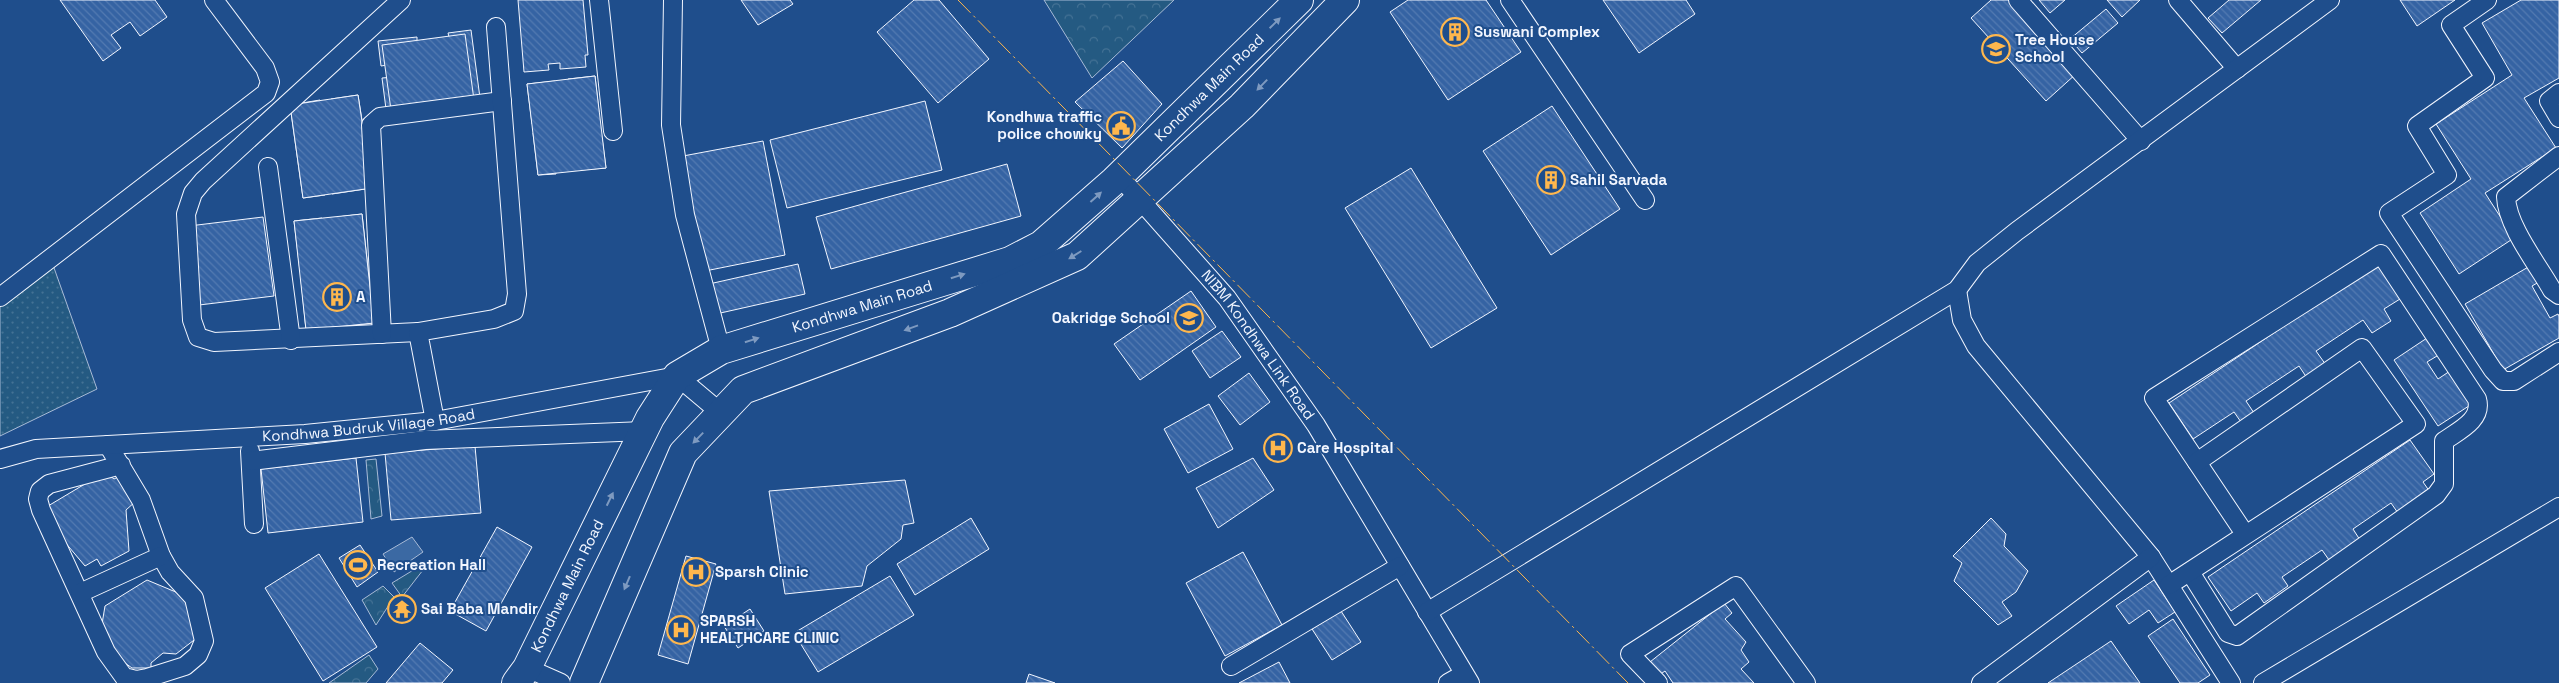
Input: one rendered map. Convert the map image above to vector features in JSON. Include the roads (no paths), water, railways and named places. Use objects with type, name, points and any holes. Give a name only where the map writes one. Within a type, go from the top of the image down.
[{"type":"main road","name":"Kondhwa Main Road","points":[[522,676],[644,431],[678,376],[721,350],[1010,261],[1041,245],[1119,176],[1299,0]]},
{"type":"main road","points":[[584,683],[683,453],[743,390],[950,313],[1077,256],[1242,106],[1345,0]]},
{"type":"street","points":[[0,297],[266,93],[270,82],[266,68],[215,0]]},
{"type":"street","points":[[401,0],[203,181],[193,194],[186,214],[192,320],[198,337],[214,342],[291,340],[418,332],[494,319],[514,311],[517,294],[496,27]]},
{"type":"street","points":[[599,0],[613,131]]},
{"type":"street","points":[[673,0],[671,125],[685,215],[721,350]]},
{"type":"street","points":[[1510,0],[1645,200]]},
{"type":"street","points":[[2018,0],[2141,141]]},
{"type":"street","points":[[2178,0],[2237,69]]},
{"type":"street","points":[[1427,612],[1957,290],[1977,263],[2330,0]]},
{"type":"street","points":[[2487,0],[2451,25],[2485,78],[2417,126],[2447,175],[2389,213],[2493,370],[2503,381],[2514,381],[2559,352]]},
{"type":"street","points":[[2559,93],[2549,101],[2559,118]]},
{"type":"street","points":[[382,334],[371,125],[380,117],[502,101]]},
{"type":"street","points":[[2559,156],[2506,197],[2506,206],[2515,227],[2552,290],[2559,295]]},
{"type":"street","points":[[268,167],[291,340]]},
{"type":"street","name":"NIBM Kondhwa Link Road","points":[[1119,176],[1232,306],[1316,424],[1466,678]]},
{"type":"street","points":[[2190,572],[2228,633],[2237,636],[2436,495],[2444,484],[2444,442],[2473,420],[2479,405],[2477,398],[2381,254],[2154,398],[2246,534]]},
{"type":"street","points":[[1957,290],[1962,320],[1976,346],[2151,557],[2231,683]]},
{"type":"street","points":[[418,332],[435,421]]},
{"type":"street","points":[[2168,585],[2416,424],[2362,348],[2198,462]]},
{"type":"street","points":[[678,376],[721,413]]},
{"type":"street","name":"Kondhwa Budruk Village Road","points":[[0,459],[36,449],[250,438],[435,421],[678,376]]},
{"type":"street","points":[[251,461],[425,440],[644,431]]},
{"type":"street","points":[[250,438],[254,524]]},
{"type":"street","points":[[108,445],[121,465],[141,500],[161,556],[170,572],[194,598],[204,641],[198,655],[185,666],[136,680],[124,677],[106,652],[41,510],[38,499],[40,491],[58,481],[121,465]]},
{"type":"street","points":[[2263,683],[2559,507]]},
{"type":"street","points":[[80,593],[161,556]]},
{"type":"street","points":[[1981,683],[2151,557]]},
{"type":"street","points":[[1231,666],[1400,566]]},
{"type":"street","points":[[1658,683],[1630,654],[1736,586],[1806,683]]},
{"type":"street","points":[[522,676],[561,683]]},
{"type":"street","points":[[1448,683],[1466,678]]},
{"type":"place","name":"Suswani Complex","points":[[1455,32]]},
{"type":"place","name":"Tree House School","points":[[1996,49]]},
{"type":"place","name":"Kondhwa traffic police chowky","points":[[1121,126]]},
{"type":"place","name":"Sahil Sarvada","points":[[1551,180]]},
{"type":"place","name":"A","points":[[337,297]]},
{"type":"place","name":"Oakridge School","points":[[1189,318]]},
{"type":"place","name":"Care Hospital","points":[[1278,448]]},
{"type":"place","name":"Recreation Hall","points":[[358,565]]},
{"type":"place","name":"Sparsh Clinic","points":[[696,572]]},
{"type":"place","name":"Sai Baba Mandir","points":[[402,609]]},
{"type":"place","name":"SPARSH HEALTHCARE CLINIC","points":[[681,630]]}]
